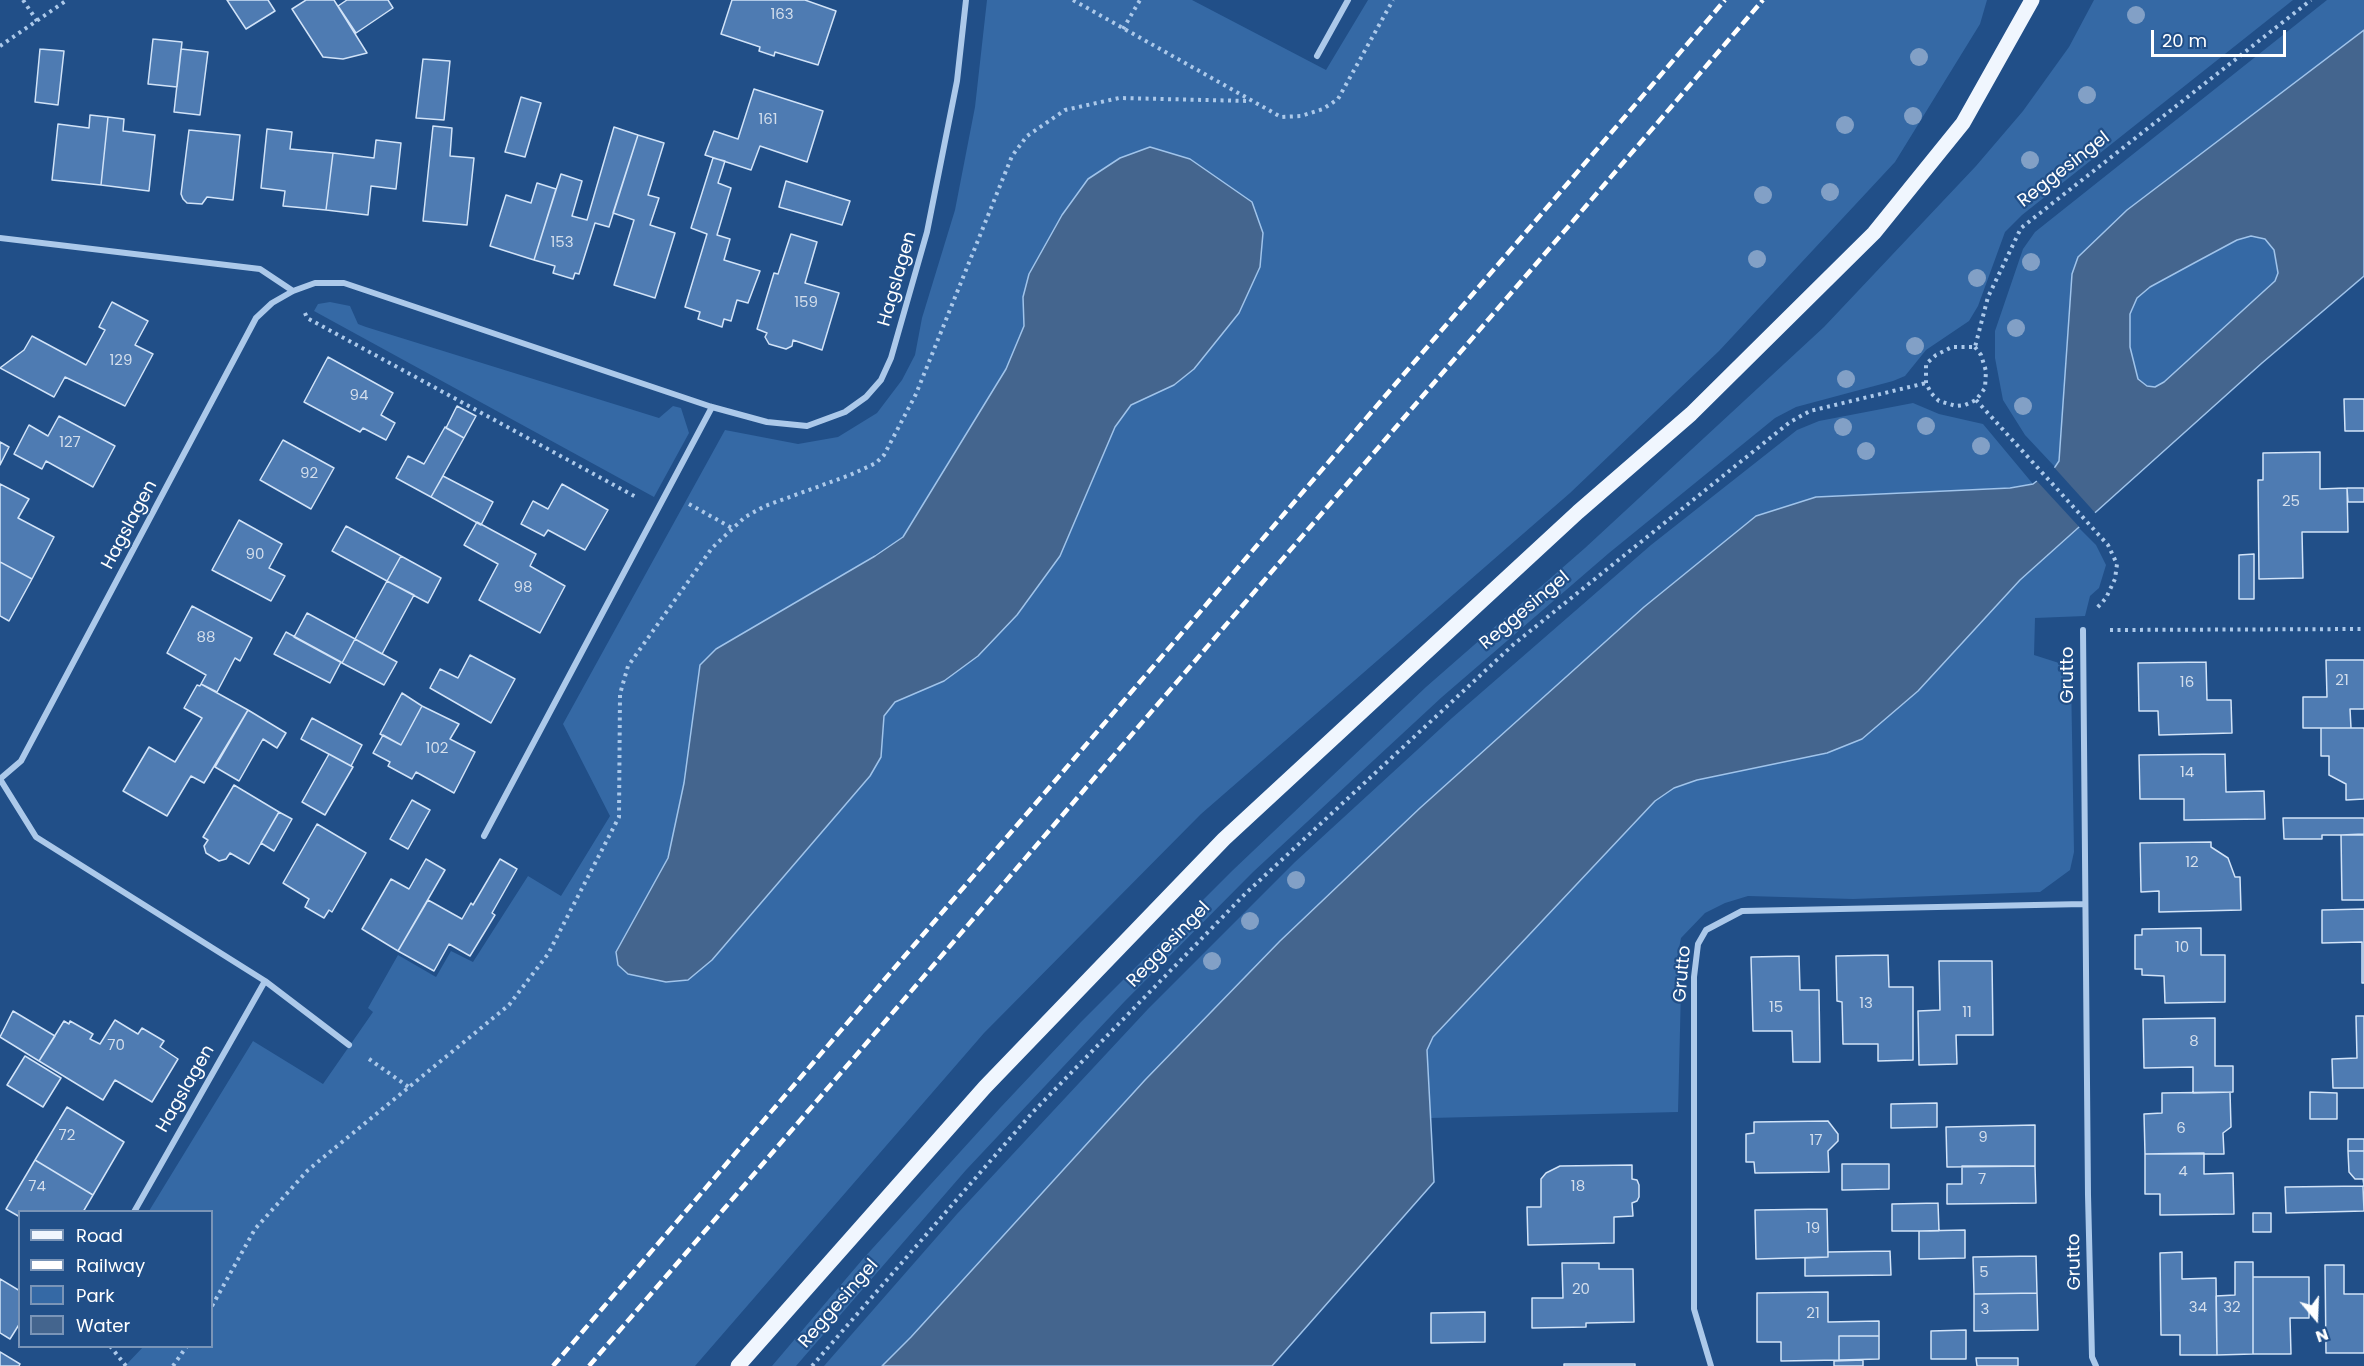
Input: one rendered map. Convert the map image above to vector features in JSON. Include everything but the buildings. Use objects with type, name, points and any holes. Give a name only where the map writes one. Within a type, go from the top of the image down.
[{"type":"main road","name":"Reggesingel","points":[[738,1366],[985,1087],[1224,839],[1578,512],[1691,414],[1874,232],[1963,123],[2032,0]]},
{"type":"street","name":"Hagslagen","points":[[350,1045],[265,981],[36,837],[0,779],[21,761],[256,318],[272,303],[293,291],[315,284],[344,283],[712,407],[767,422],[807,426],[845,412],[866,397],[881,380],[899,332],[927,232],[957,81],[966,0]]},
{"type":"street","points":[[1317,56],[1348,0]]},
{"type":"street","points":[[0,238],[260,269],[293,291]]},
{"type":"street","points":[[484,836],[712,407]]},
{"type":"street","name":"Grutto","points":[[2083,630],[2084,904],[2092,1356],[2096,1366]]},
{"type":"street","name":"Grutto","points":[[1712,1366],[1694,1309],[1694,977],[1698,944],[1706,930],[1742,911],[2084,904]]},
{"type":"street","name":"Hagslagen","points":[[135,1210],[265,981]]},
{"type":"path","points":[[23,0],[37,21]]},
{"type":"path","points":[[0,46],[67,0]]},
{"type":"path","points":[[1073,0],[1281,117],[1301,116],[1323,109],[1338,99],[1393,0]]},
{"type":"path","points":[[1123,29],[1140,0]]},
{"type":"path","name":"Reggesingel","points":[[1974,347],[1988,297],[2021,228],[2311,0]]},
{"type":"path","points":[[213,1304],[255,1229],[308,1170],[509,1005],[548,954],[619,818],[620,694],[628,666],[712,548],[745,517],[765,506],[850,475],[876,463],[884,455],[916,394],[1012,156],[1027,136],[1065,110],[1119,98],[1249,101]]},
{"type":"path","points":[[293,291],[307,318],[657,509]]},
{"type":"path","points":[[1952,347],[1974,347],[1981,355],[1988,379],[1976,400],[1956,406],[1939,401],[1931,393],[1926,383],[1926,364],[1936,354],[1952,347]]},
{"type":"path","name":"Reggesingel","points":[[812,1366],[933,1225],[1065,1079],[1245,894],[1514,644],[1790,422],[1810,411],[1926,383]]},
{"type":"path","name":"Grutto","points":[[1976,400],[2108,544],[2117,564],[2115,579],[2106,598],[2083,630]]},
{"type":"path","points":[[666,492],[732,528]]},
{"type":"path","points":[[2083,630],[2364,629]]},
{"type":"path","points":[[350,1045],[410,1088]]},
{"type":"path","points":[[111,1348],[126,1366]]},
{"type":"path","points":[[173,1366],[186,1348]]},
{"type":"green space","points":[[987,0],[1192,0],[1326,70],[1368,0],[1987,0],[1980,24],[1895,162],[1719,351],[1570,493],[1201,814],[984,1033],[695,1366],[125,1366],[142,1348],[213,1348],[213,1210],[150,1210],[253,1041],[323,1084],[373,1012],[368,1008],[398,955],[436,977],[451,951],[473,962],[528,876],[561,896],[610,816],[563,724],[725,430],[798,444],[838,437],[877,413],[902,380],[915,355],[922,318],[955,210],[975,107]],"holes":[[[1263,233],[1260,266],[1239,313],[1194,369],[1174,385],[1131,405],[1115,427],[1060,556],[944,681],[895,702],[884,716],[881,757],[616,952],[668,858],[684,783],[701,665],[903,537],[1006,369],[1024,326],[1023,297]]]},
{"type":"green space","points":[[2094,0],[2293,0],[2022,215],[2005,232],[1978,306],[1969,321],[1926,350],[1905,376],[1796,407],[1775,418],[1609,553],[1442,697],[1253,872],[1125,1001],[966,1170],[796,1366],[772,1366],[862,1260],[1000,1108],[1081,1022],[1233,870],[1426,687],[1585,548],[1824,327],[1976,166],[2023,111],[2069,47]]},
{"type":"green space","points":[[2327,0],[2364,0],[2364,30],[2127,210],[2078,257],[2072,274],[2059,461],[2055,467],[2025,435],[2003,400],[1995,358],[1995,331],[2023,249],[2035,232]]},
{"type":"green space","points":[[2251,236],[2265,239],[2274,250],[2278,273],[2275,281],[2164,382],[2155,387],[2147,386],[2138,379],[2130,347],[2130,314],[2137,298],[2150,287],[2237,240]]},
{"type":"green space","points":[[330,302],[350,306],[358,324],[366,327],[659,418],[673,406],[681,408],[689,433],[654,497],[314,311],[318,304]]},
{"type":"green space","points":[[1913,403],[1939,414],[1983,424],[2033,484],[2010,488],[1816,497],[1756,516],[1644,607],[1420,808],[1280,941],[1145,1080],[882,1366],[824,1366],[957,1214],[1148,1009],[1295,862],[1452,718],[1651,545],[1797,430],[1819,421]]},
{"type":"green space","points":[[2079,528],[2096,545],[2106,565],[2099,588],[2090,596],[2085,616],[2035,618],[2034,655],[2059,663],[2071,676],[2074,852],[2070,870],[2040,892],[1853,899],[1748,896],[1725,903],[1705,913],[1681,938],[1677,959],[1681,989],[1678,1112],[1430,1118],[1427,1050],[1433,1037],[1655,801],[1674,788],[1697,780],[1827,753],[1862,739],[1918,691],[2020,580]]},
{"type":"water","points":[[2364,30],[2364,276],[2262,363],[2020,580],[1918,691],[1862,739],[1827,753],[1697,780],[1674,788],[1655,801],[1433,1037],[1427,1050],[1434,1182],[1272,1366],[882,1366],[1145,1080],[1280,941],[1420,808],[1644,607],[1756,516],[1816,497],[2010,488],[2033,484],[2055,467],[2059,461],[2072,274],[2078,257],[2127,210]],"holes":[[[2251,236],[2265,239],[2274,250],[2278,273],[2275,281],[2164,382],[2155,387],[2147,386],[2138,379],[2130,347],[2130,314],[2137,298],[2150,287],[2237,240]]]},
{"type":"water","points":[[1150,147],[1190,159],[1252,202],[1263,233],[1260,267],[1239,313],[1194,369],[1174,385],[1131,405],[1115,427],[1060,556],[1017,615],[978,656],[944,681],[895,702],[884,716],[881,757],[870,776],[712,960],[688,980],[666,982],[628,974],[618,965],[616,952],[668,858],[684,783],[700,665],[716,649],[875,556],[903,537],[1006,369],[1024,326],[1023,297],[1029,274],[1062,215],[1088,179],[1120,158]]},
{"type":"pier","points":[[2052,465],[2098,516],[2082,530],[2035,479]]},
{"type":"railway","points":[[553,1366],[1725,0]]},
{"type":"railway","points":[[589,1366],[1763,0]]}]
